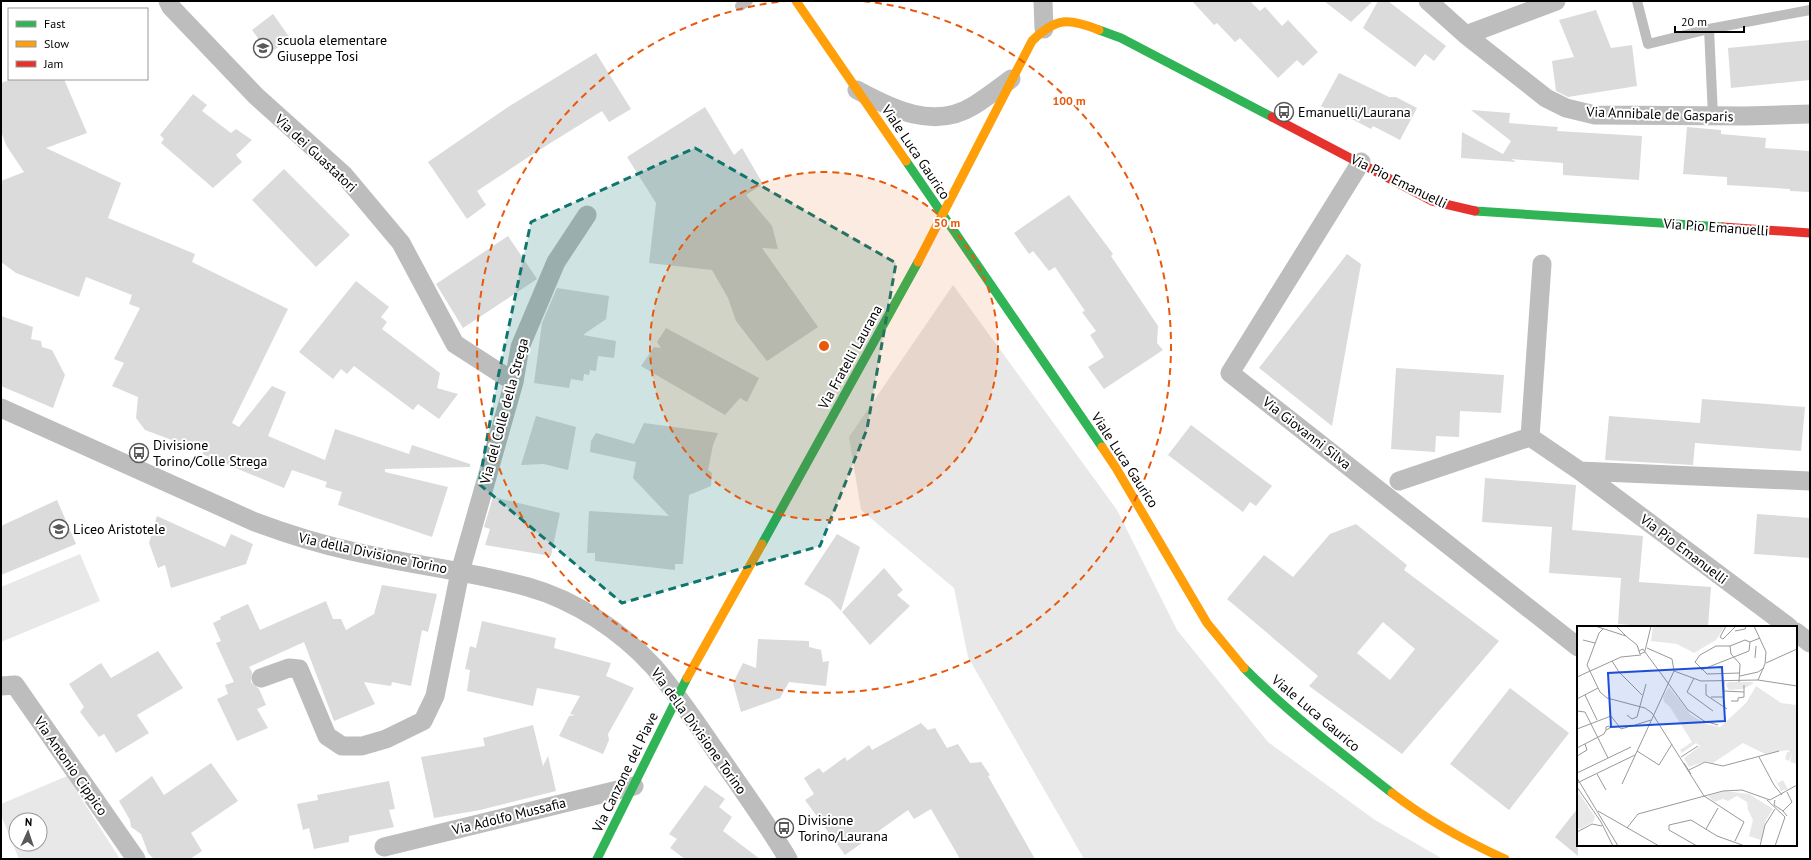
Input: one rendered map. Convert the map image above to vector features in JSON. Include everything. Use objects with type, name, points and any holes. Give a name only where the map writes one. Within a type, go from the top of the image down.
[{"type":"street","name":"Via dei Guastatori","points":[[168,1],[171,8],[256,96],[344,175],[401,243],[455,344],[514,382]]},
{"type":"street","name":"Viale Luca Gaurico","points":[[796,1],[1116,468],[1206,623],[1236,660],[1274,698],[1309,728],[1395,795],[1440,825],[1478,847],[1505,859]]},
{"type":"street","points":[[1043,1],[1044,29]]},
{"type":"street","name":"Via Annibale de Gasparis","points":[[1428,1],[1466,35],[1546,98],[1566,108],[1596,115],[1713,116],[1810,114]]},
{"type":"street","points":[[1466,35],[1556,1]]},
{"type":"street","name":"Via Pio Emanuelli","points":[[1044,29],[1061,22],[1073,22],[1121,38],[1361,162],[1432,201],[1464,210],[1810,233]]},
{"type":"street","name":"Via Fratelli Laurana","points":[[677,697],[943,216],[1011,79],[1032,41],[1044,29]]},
{"type":"street","points":[[857,90],[889,106],[932,118],[954,115],[973,106],[1011,79]]},
{"type":"street","name":"Via Giovanni Silva","points":[[1361,162],[1230,373],[1577,646]]},
{"type":"street","name":"Via del Colle della Strega","points":[[460,572],[514,382],[520,347],[533,313],[556,262],[587,215]]},
{"type":"street","points":[[1399,481],[1530,437],[1542,264]]},
{"type":"street","name":"Via della Divisione Torino","points":[[1,408],[278,531],[352,552],[460,572],[529,587],[559,599],[592,616],[622,637],[654,667],[750,800],[788,859]]},
{"type":"street","name":"Via Pio Emanuelli","points":[[1530,437],[1580,471],[1788,626]]},
{"type":"street","points":[[1580,471],[1810,481]]},
{"type":"street","name":"Via della Divisione Torino","points":[[261,678],[289,668],[299,669],[327,736],[342,746],[362,746],[386,739],[423,721],[435,696],[460,572]]},
{"type":"street","points":[[1797,633],[1810,643]]},
{"type":"street","name":"Via Antonio Cippico","points":[[1,686],[15,685],[136,859]]},
{"type":"street","name":"Via Canzone del Piave","points":[[598,859],[677,697]]},
{"type":"street","name":"Via Adolfo Mussafia","points":[[384,847],[634,786]]},
{"type":"lane","points":[[1637,1],[1648,44],[1709,29],[1810,10]]},
{"type":"lane","points":[[1709,29],[1713,116]]},
{"type":"highlighted area","points":[[695,148],[896,263],[867,429],[820,546],[622,603],[479,484],[497,382],[531,222]]},
{"type":"shaded area","points":[[953,285],[1117,510],[1177,630],[1268,742],[1375,820],[1443,859],[1084,859],[968,657],[954,588],[861,510],[849,437]]},
{"type":"shaded area","points":[[80,554],[100,601],[1,642],[1,587]]},
{"type":"shaded area","points":[[67,776],[120,859],[19,859],[16,852],[48,852],[48,812],[8,812],[8,832],[1,815],[1,804]]},
{"type":"building","points":[[1192,1],[1250,1],[1260,11],[1265,7],[1282,26],[1288,20],[1318,52],[1303,66],[1297,60],[1278,78],[1240,38],[1235,42],[1217,23],[1214,25]]},
{"type":"building","points":[[1324,1],[1373,1],[1351,22]]},
{"type":"building","points":[[1378,1],[1388,1],[1446,46],[1434,61],[1425,54],[1415,67],[1363,28]]},
{"type":"building","points":[[1596,10],[1611,48],[1632,45],[1637,86],[1568,97],[1556,91],[1552,61],[1574,57],[1559,20]]},
{"type":"building","points":[[273,14],[290,38],[269,54],[252,30]]},
{"type":"building","points":[[1810,40],[1810,80],[1731,88],[1728,48]]},
{"type":"building","points":[[596,53],[631,109],[609,122],[602,111],[477,191],[486,205],[467,219],[428,162],[508,107]]},
{"type":"building","points":[[1339,73],[1389,97],[1396,97],[1417,108],[1400,140],[1373,126],[1371,129],[1348,117],[1347,120],[1321,106]]},
{"type":"building","points":[[9,80],[64,80],[87,133],[46,148],[121,183],[108,218],[195,254],[192,262],[288,309],[232,423],[239,427],[272,386],[286,392],[268,436],[325,460],[335,429],[409,454],[412,445],[470,464],[470,467],[385,469],[385,472],[448,487],[432,537],[338,505],[342,492],[325,487],[327,482],[292,470],[284,488],[202,454],[204,452],[145,430],[136,418],[138,397],[112,386],[124,363],[114,359],[140,308],[129,304],[132,295],[86,277],[79,297],[16,273],[1,262],[1,181],[24,172],[6,145],[1,131],[1,83]]},
{"type":"building","points":[[193,94],[207,105],[202,111],[231,133],[236,129],[252,140],[236,155],[242,162],[213,188],[161,143],[164,139],[160,135]]},
{"type":"building","points":[[705,107],[734,155],[742,148],[763,184],[746,195],[772,226],[778,249],[762,248],[818,327],[767,361],[736,321],[728,298],[712,270],[649,263],[656,203],[627,157]]},
{"type":"building","points":[[1471,110],[1510,113],[1509,123],[1558,127],[1557,131],[1642,136],[1639,180],[1563,175],[1563,163],[1511,159],[1517,162],[1461,158],[1462,132],[1503,154],[1511,141]]},
{"type":"building","points":[[1687,127],[1721,130],[1721,134],[1766,138],[1765,148],[1810,151],[1810,192],[1790,191],[1790,189],[1727,185],[1727,177],[1683,174]]},
{"type":"building","points":[[284,169],[350,235],[316,267],[252,200]]},
{"type":"building","points":[[1069,195],[1113,254],[1111,256],[1158,326],[1157,343],[1163,350],[1104,389],[1088,367],[1104,357],[1090,335],[1096,331],[1082,312],[1085,311],[1055,267],[1049,271],[1033,251],[1029,254],[1014,233]]},
{"type":"building","points":[[508,236],[537,279],[463,328],[436,284]]},
{"type":"building","points":[[1347,254],[1361,264],[1332,426],[1259,368]]},
{"type":"building","points":[[356,281],[389,307],[381,317],[387,322],[382,329],[440,373],[437,388],[458,394],[439,419],[418,404],[413,410],[354,366],[347,374],[341,369],[333,379],[299,352]]},
{"type":"building","points":[[557,288],[609,296],[606,319],[583,335],[616,341],[614,358],[598,356],[596,371],[590,370],[589,375],[584,374],[583,381],[571,379],[569,388],[534,383],[542,323]]},
{"type":"building","points":[[1,316],[33,327],[31,339],[41,341],[42,347],[52,350],[65,375],[53,408],[1,386]]},
{"type":"building","points":[[666,328],[759,378],[747,402],[740,398],[725,415],[641,366],[654,347],[661,348],[657,342]]},
{"type":"building","points":[[1396,368],[1504,375],[1501,413],[1460,411],[1459,437],[1436,436],[1435,452],[1391,449]]},
{"type":"building","points":[[1702,399],[1805,407],[1801,451],[1695,443],[1693,465],[1605,460],[1609,416],[1700,423]]},
{"type":"building","points":[[536,416],[576,427],[568,470],[544,464],[521,465]]},
{"type":"building","points":[[644,423],[718,433],[713,445],[708,470],[712,473],[711,486],[689,495],[683,564],[675,564],[675,570],[595,561],[595,553],[587,553],[589,511],[669,516],[633,478],[636,462],[590,452],[591,441],[596,433],[634,444]]},
{"type":"building","points":[[1191,425],[1272,486],[1256,506],[1250,502],[1243,512],[1168,455]]},
{"type":"building","points":[[1485,478],[1576,485],[1572,530],[1643,536],[1639,582],[1711,587],[1708,626],[1645,626],[1618,624],[1621,578],[1549,573],[1552,527],[1482,522]]},
{"type":"building","points":[[493,497],[560,513],[551,556],[485,545],[490,529],[484,527]]},
{"type":"building","points":[[57,500],[76,544],[1,575],[1,526]]},
{"type":"building","points":[[1757,514],[1810,518],[1810,558],[1754,554]]},
{"type":"building","points":[[157,516],[225,547],[231,534],[253,544],[246,564],[171,588],[165,565],[158,568],[149,543]]},
{"type":"building","points":[[1356,524],[1407,565],[1404,570],[1499,641],[1402,754],[1309,686],[1318,676],[1227,599],[1264,555],[1293,577],[1330,534]],"holes":[[[1383,622],[1415,649],[1390,680],[1357,653]]]},
{"type":"building","points":[[837,534],[860,547],[841,611],[830,599],[804,584]]},
{"type":"building","points":[[884,568],[903,590],[897,595],[910,606],[870,645],[842,612]]},
{"type":"building","points":[[382,585],[437,594],[428,632],[422,630],[411,686],[392,682],[391,686],[364,682],[375,704],[334,721],[304,642],[249,667],[252,672],[251,682],[259,689],[266,705],[257,709],[268,728],[237,741],[217,699],[228,694],[225,685],[234,682],[216,643],[221,641],[213,623],[221,619],[220,617],[248,604],[260,630],[326,601],[333,619],[341,619],[346,630],[374,614]]},
{"type":"building","points":[[482,621],[556,638],[554,648],[611,663],[606,676],[634,688],[608,734],[609,740],[603,754],[559,736],[569,716],[575,715],[570,714],[580,696],[537,688],[533,706],[467,691],[470,670],[465,669],[470,646],[476,648]]},
{"type":"building","points":[[758,639],[809,641],[809,647],[821,650],[823,662],[829,661],[826,686],[789,682],[780,698],[741,712],[733,683],[743,663],[756,668]]},
{"type":"building","points":[[158,651],[183,688],[137,715],[149,733],[116,753],[104,734],[99,737],[80,712],[84,707],[69,684],[101,663],[111,678]]},
{"type":"building","points":[[1510,688],[1569,733],[1509,810],[1450,764]]},
{"type":"building","points":[[921,723],[928,730],[935,728],[947,748],[958,744],[970,763],[981,762],[990,775],[988,776],[1035,859],[960,859],[931,809],[914,819],[908,810],[845,855],[805,800],[814,794],[804,778],[819,768],[823,773],[845,757],[847,761],[869,745],[872,750]]},
{"type":"building","points":[[533,725],[543,766],[548,756],[556,791],[480,810],[434,818],[421,757],[485,746],[483,738]]},
{"type":"building","points":[[211,763],[238,801],[191,833],[202,851],[190,859],[154,859],[148,853],[141,834],[131,827],[130,820],[119,801],[152,776],[164,795]]},
{"type":"building","points":[[389,781],[395,809],[389,810],[394,827],[349,836],[349,842],[314,849],[309,828],[303,830],[297,804],[318,800],[317,795]]},
{"type":"building","points":[[705,785],[725,799],[719,807],[732,817],[723,831],[760,859],[685,859],[670,848],[677,839],[669,834]]},
{"type":"building","points":[[1577,809],[1578,856],[1555,837]]},
{"type":"traffic: fast","points":[[1099,30],[1121,38],[1272,117]]},
{"type":"traffic: fast","points":[[906,161],[1102,447]]},
{"type":"traffic: fast","points":[[1475,211],[1723,227]]},
{"type":"traffic: fast","points":[[762,544],[918,262]]},
{"type":"traffic: fast","points":[[1244,668],[1298,717],[1392,793]]},
{"type":"traffic: fast","points":[[597,859],[687,678]]},
{"type":"traffic: slow","points":[[796,1],[906,161]]},
{"type":"traffic: slow","points":[[918,262],[1032,41],[1048,27],[1063,22],[1079,23],[1099,30]]},
{"type":"traffic: slow","points":[[1102,447],[1116,468],[1207,623],[1244,668]]},
{"type":"traffic: slow","points":[[687,678],[762,544]]},
{"type":"traffic: slow","points":[[1392,793],[1447,829],[1475,845],[1505,859]]},
{"type":"traffic: jam","points":[[1272,117],[1432,201],[1475,211]]},
{"type":"traffic: jam","points":[[1723,227],[1810,233]]},
{"type":"place","name":"scuola elementare Giuseppe Tosi","points":[[263,48]]},
{"type":"place","name":"Emanuelli/Laurana","points":[[1284,112]]},
{"type":"place","name":"Divisione Torino/Colle Strega","points":[[139,453]]},
{"type":"place","name":"Liceo Aristotele","points":[[59,529]]},
{"type":"place","name":"Divisione Torino/Laurana","points":[[784,828]]}]
